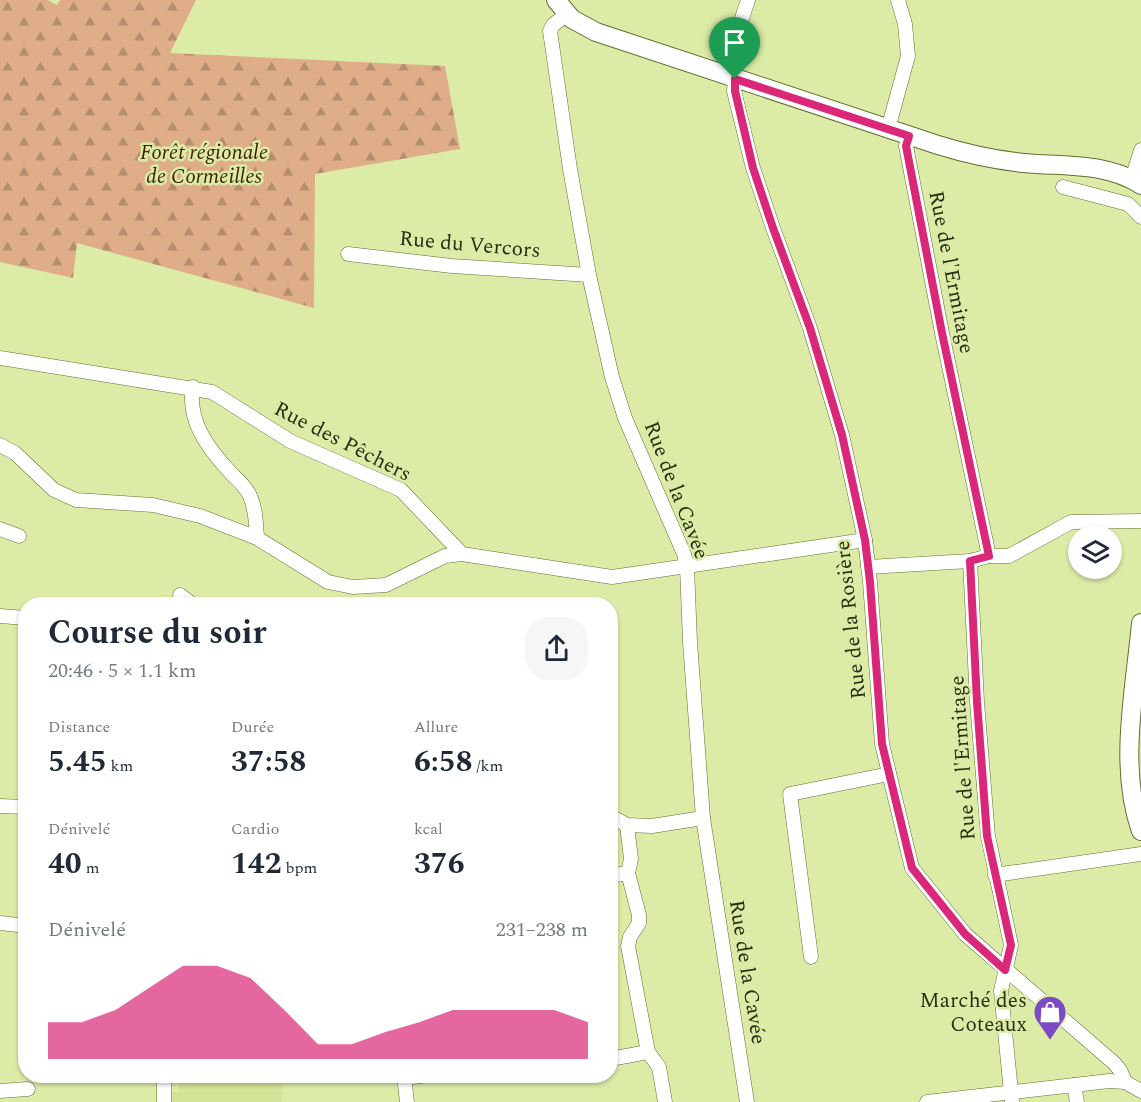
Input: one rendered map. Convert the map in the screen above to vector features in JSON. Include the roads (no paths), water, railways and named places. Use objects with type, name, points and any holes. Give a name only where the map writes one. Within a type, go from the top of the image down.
[{"type":"street","points":[[729,77],[748,0]]},
{"type":"street","points":[[888,129],[908,56],[905,24],[898,0]]},
{"type":"street","points":[[561,7],[579,24],[596,32],[967,154],[1028,163],[1100,168],[1136,182],[1141,150]]},
{"type":"street","name":"Rue de la Cavée","points":[[561,7],[550,31],[570,169],[589,275],[618,397],[687,567],[703,818],[747,1102]]},
{"type":"street","name":"Rue de la Rosière","points":[[729,77],[735,91],[753,168],[810,328],[842,435],[865,540],[882,744],[912,868],[965,934],[1114,1063],[1125,1082]]},
{"type":"street","name":"Rue de l'Ermitage","points":[[909,136],[906,146],[989,556]]},
{"type":"street","points":[[1063,187],[1128,204],[1141,217]]},
{"type":"street","name":"Rue du Vercors","points":[[348,254],[452,266],[589,275]]},
{"type":"street","name":"Rue des Pêchers","points":[[0,358],[193,387],[212,392],[290,441],[401,490],[462,554]]},
{"type":"street","points":[[193,387],[191,398],[199,430],[210,451],[251,497],[257,538]]},
{"type":"street","points":[[0,445],[15,453],[54,490],[76,500],[153,506],[200,516],[257,538],[328,582],[353,587],[386,585],[445,556],[462,554],[612,577],[865,540]]},
{"type":"street","points":[[868,567],[970,561],[989,556],[1009,556],[1071,522],[1141,521]]},
{"type":"street","points":[[0,529],[19,536]]},
{"type":"street","name":"Rue de l'Ermitage","points":[[970,561],[987,836],[1011,945],[1001,991],[1011,1097]]},
{"type":"street","points":[[0,616],[18,617]]},
{"type":"street","points":[[1141,623],[1129,766],[1132,795],[1141,831]]},
{"type":"street","points":[[811,957],[790,794],[889,774]]},
{"type":"street","points":[[0,806],[18,807]]},
{"type":"street","points":[[618,820],[627,825],[652,826],[703,818]]},
{"type":"street","points":[[627,825],[631,859],[628,873],[639,915],[639,923],[630,937],[628,946],[648,1052],[659,1067],[665,1102]]},
{"type":"street","points":[[995,875],[1141,854]]},
{"type":"street","points":[[618,875],[628,873]]},
{"type":"street","points":[[0,923],[18,925]]},
{"type":"street","points":[[618,1058],[648,1052]]},
{"type":"street","points":[[927,1102],[1011,1097],[1109,1081],[1125,1082],[1141,1091]]},
{"type":"street","points":[[164,1083],[164,1102]]},
{"type":"street","points":[[405,1083],[407,1102]]},
{"type":"street","points":[[1074,1085],[1077,1102]]},
{"type":"street","points":[[0,1091],[28,1089]]},
{"type":"place","name":"Marché des Coteaux","points":[[1050,1041]]},
{"type":"park label","name":"Forêt régionale de Cormeilles","points":[[204,164]]}]
